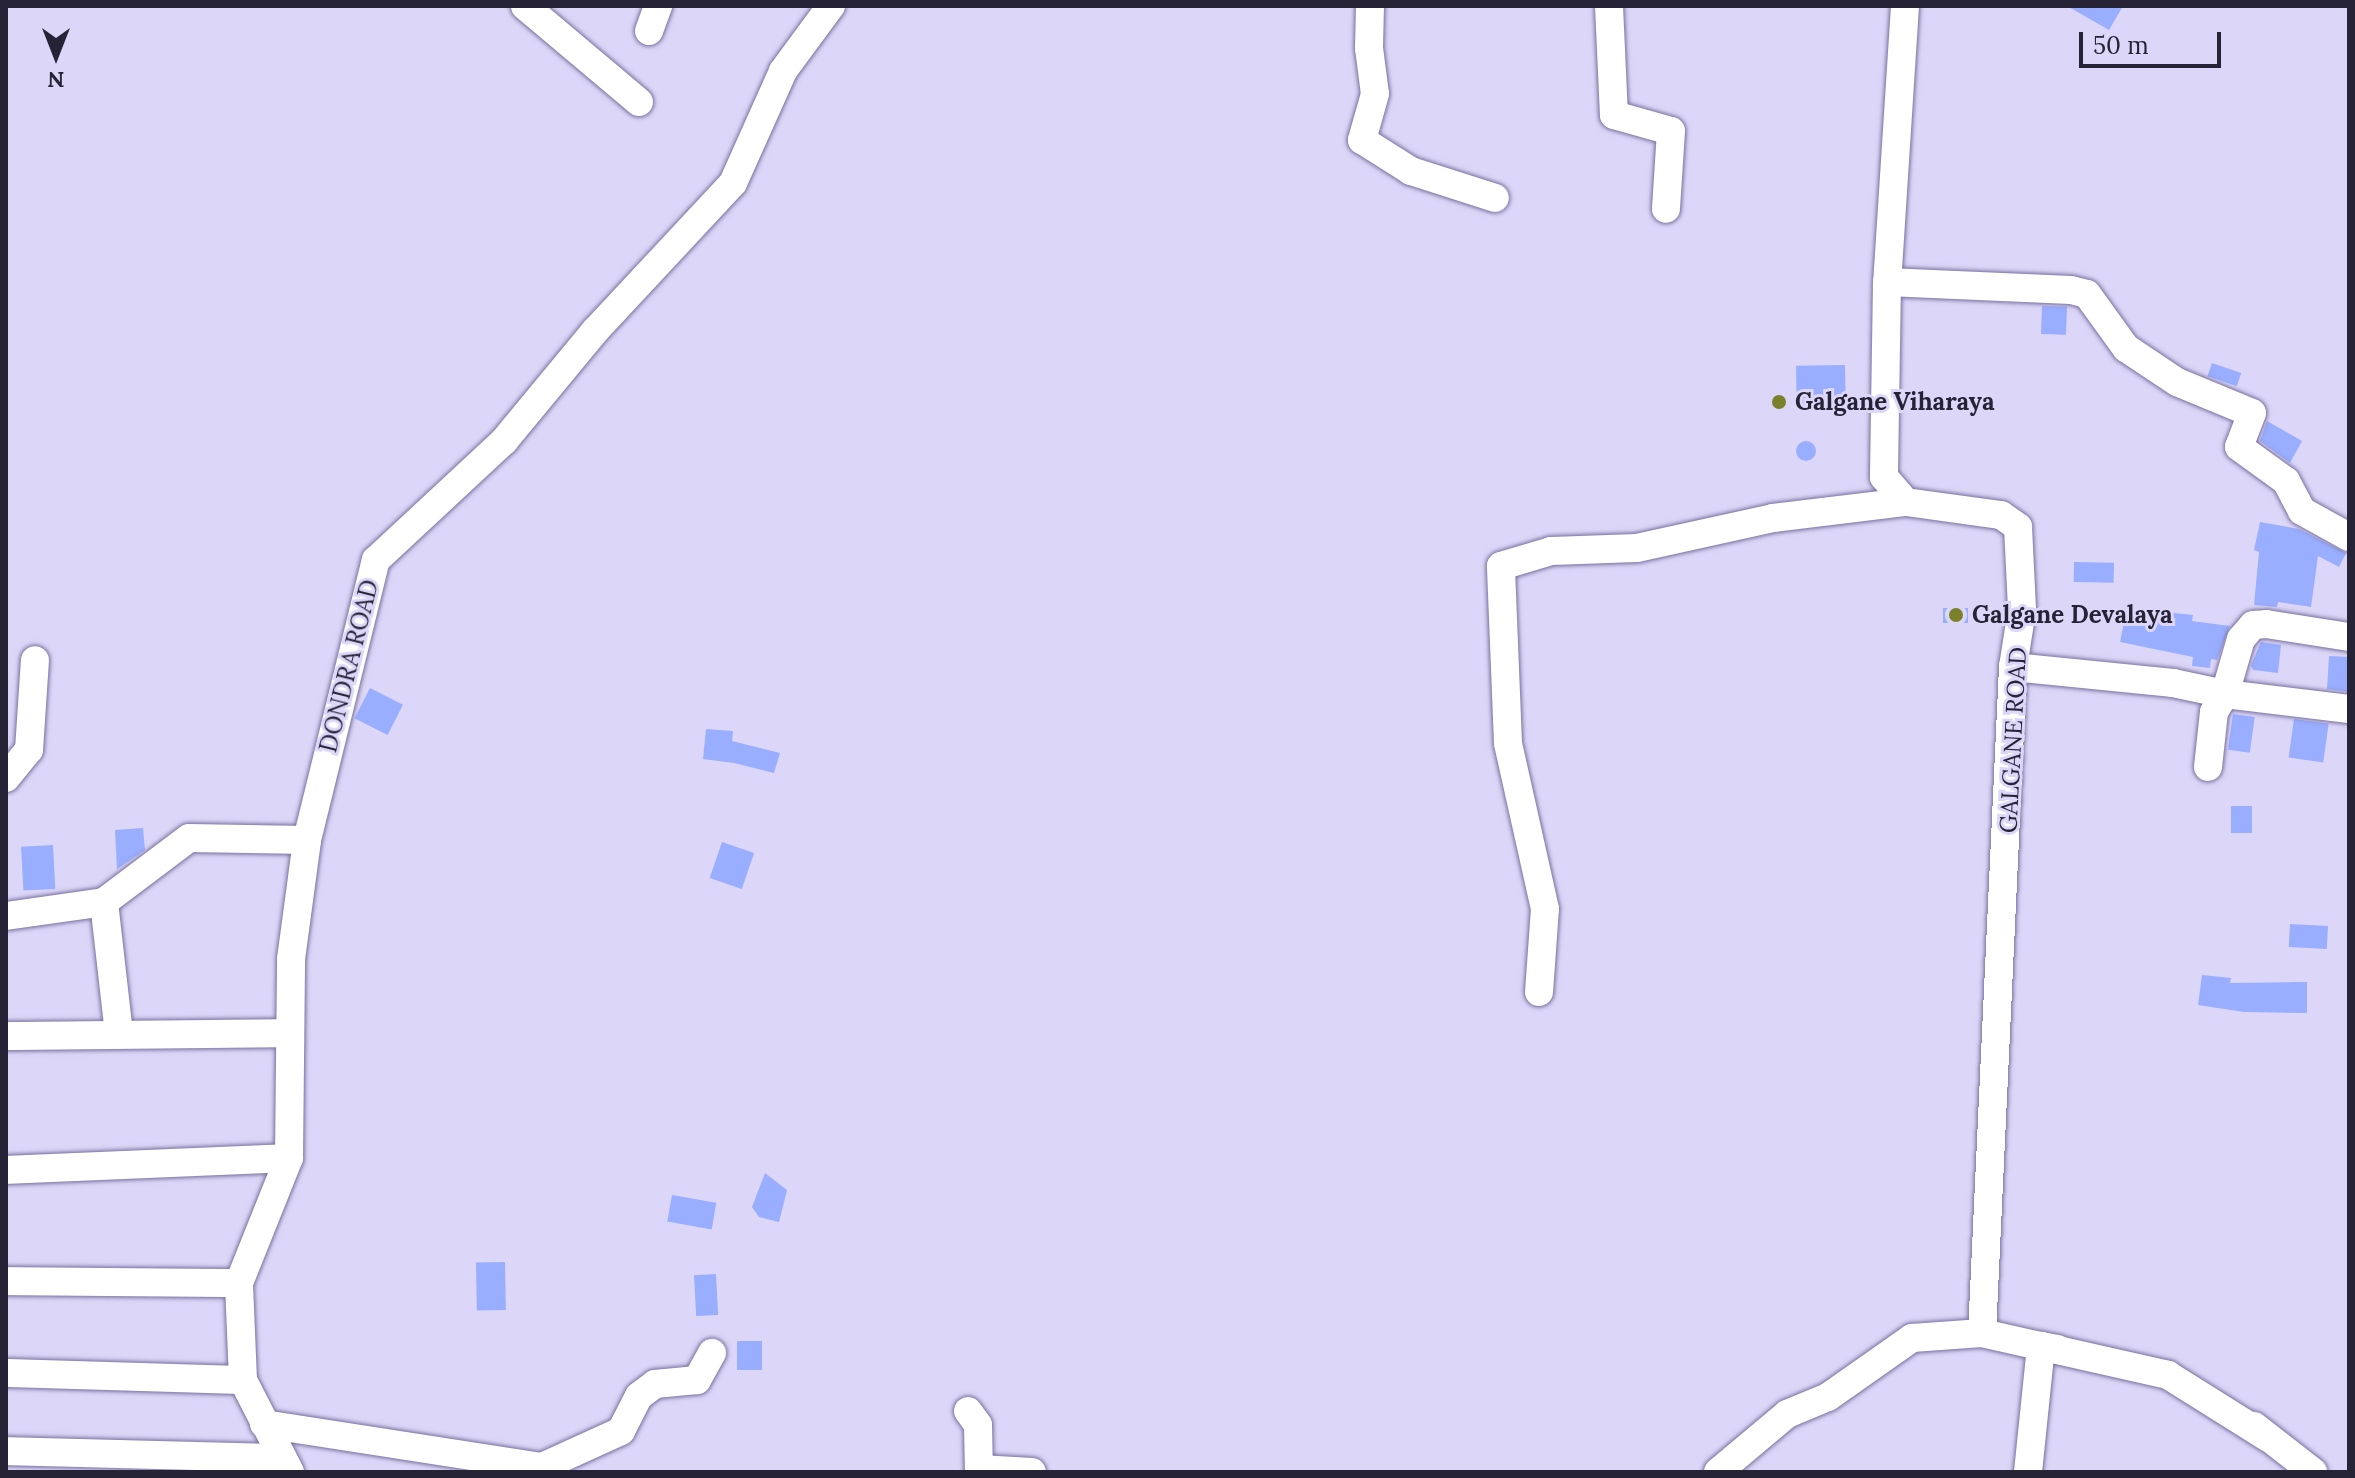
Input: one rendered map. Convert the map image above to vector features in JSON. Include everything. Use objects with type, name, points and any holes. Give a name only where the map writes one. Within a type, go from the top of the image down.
[{"type":"street","points":[[525,6],[639,102]]},
{"type":"street","name":"DONDRA ROAD","points":[[285,1465],[243,1380],[239,1283],[289,1158],[291,959],[307,840],[376,560],[504,441],[595,331],[733,183],[783,71],[831,6]]},
{"type":"street","points":[[1370,6],[1369,48],[1375,94],[1362,140],[1411,171],[1495,198]]},
{"type":"street","points":[[1609,6],[1614,115],[1671,131],[1666,209]]},
{"type":"street","points":[[1905,6],[1887,282],[1884,477],[1906,502]]},
{"type":"street","points":[[1887,282],[2071,290],[2087,294],[2126,348],[2177,382],[2252,413],[2239,447],[2286,481],[2302,511],[2349,537]]},
{"type":"street","points":[[1539,992],[1545,909],[1508,743],[1501,566],[1551,551],[1637,548],[1773,518],[1906,502]]},
{"type":"street","name":"GALGANE ROAD","points":[[1906,502],[2001,515],[2018,527],[2022,610],[2013,667],[1982,1333]]},
{"type":"street","points":[[2208,767],[2214,712],[2225,694],[2241,639],[2253,625],[2266,624],[2349,637]]},
{"type":"street","points":[[6,778],[29,750],[35,660]]},
{"type":"street","points":[[2013,667],[2173,683],[2225,694],[2349,709]]},
{"type":"street","points":[[6,916],[104,902],[189,838],[307,840]]},
{"type":"street","points":[[104,902],[119,1034]]},
{"type":"street","points":[[6,1036],[290,1033]]},
{"type":"street","points":[[6,1170],[289,1158]]},
{"type":"street","points":[[6,1281],[239,1283]]},
{"type":"street","points":[[1718,1472],[1787,1414],[1828,1397],[1912,1338],[1982,1333],[2168,1375],[2267,1437]]},
{"type":"street","points":[[2028,1472],[2041,1346]]},
{"type":"street","points":[[2041,1346],[2160,1371],[2216,1399],[2313,1472]]},
{"type":"street","points":[[264,1424],[542,1467],[621,1431],[639,1396],[655,1384],[697,1380],[712,1353]]},
{"type":"street","points":[[6,1373],[243,1380]]},
{"type":"street","points":[[968,1411],[978,1425],[979,1470],[1032,1472]]},
{"type":"street","points":[[6,1451],[40,1462],[285,1465]]},
{"type":"building","points":[[2067,6],[2123,6],[2109,30]]},
{"type":"building","points":[[2042,306],[2067,307],[2066,335],[2041,334]]},
{"type":"building","points":[[2212,363],[2241,373],[2237,386],[2207,376]]},
{"type":"building","points":[[1845,365],[1846,406],[1797,407],[1796,366]]},
{"type":"building","points":[[2267,421],[2302,441],[2290,463],[2260,441]]},
{"type":"building","points":[[1806,441],[1813,444],[1816,451],[1813,458],[1806,461],[1799,458],[1796,451],[1799,444]]},
{"type":"building","points":[[2260,522],[2299,529],[2346,553],[2339,567],[2318,556],[2311,607],[2278,602],[2277,607],[2254,605],[2259,552],[2254,550]]},
{"type":"building","points":[[2074,562],[2114,563],[2114,583],[2074,582]]},
{"type":"building","name":"Galgane Devalaya","points":[[1943,608],[1968,608],[1968,623],[1943,623]]},
{"type":"building","points":[[2127,608],[2193,615],[2192,621],[2230,626],[2217,660],[2211,659],[2210,668],[2192,666],[2193,657],[2120,642]]},
{"type":"building","points":[[2261,642],[2281,645],[2278,673],[2253,670],[2251,665]]},
{"type":"building","points":[[2329,656],[2349,657],[2349,692],[2327,689]]},
{"type":"building","points":[[370,688],[403,705],[388,735],[355,718]]},
{"type":"building","points":[[2233,714],[2255,717],[2250,753],[2228,750]]},
{"type":"building","points":[[2294,719],[2329,724],[2323,762],[2289,758]]},
{"type":"building","points":[[706,729],[733,731],[732,741],[780,753],[774,773],[703,759]]},
{"type":"building","points":[[2231,806],[2252,806],[2252,833],[2231,833]]},
{"type":"building","points":[[143,828],[145,850],[117,869],[115,830]]},
{"type":"building","points":[[722,842],[754,853],[742,889],[710,878]]},
{"type":"building","points":[[53,845],[55,889],[23,891],[21,847]]},
{"type":"building","points":[[2290,924],[2328,926],[2327,949],[2289,947]]},
{"type":"building","points":[[2202,975],[2231,978],[2230,983],[2307,982],[2307,1013],[2244,1012],[2198,1005]]},
{"type":"building","points":[[765,1173],[787,1190],[779,1222],[759,1217],[752,1207]]},
{"type":"building","points":[[672,1195],[716,1203],[712,1229],[667,1222]]},
{"type":"building","points":[[505,1262],[506,1310],[477,1310],[476,1263]]},
{"type":"building","points":[[716,1274],[718,1315],[696,1316],[694,1275]]},
{"type":"building","points":[[737,1341],[762,1341],[762,1370],[737,1370]]},
{"type":"place","name":"Galgane Viharaya","points":[[1779,402]]},
{"type":"place","name":"Galgane Devalaya","points":[[1956,615]]}]
